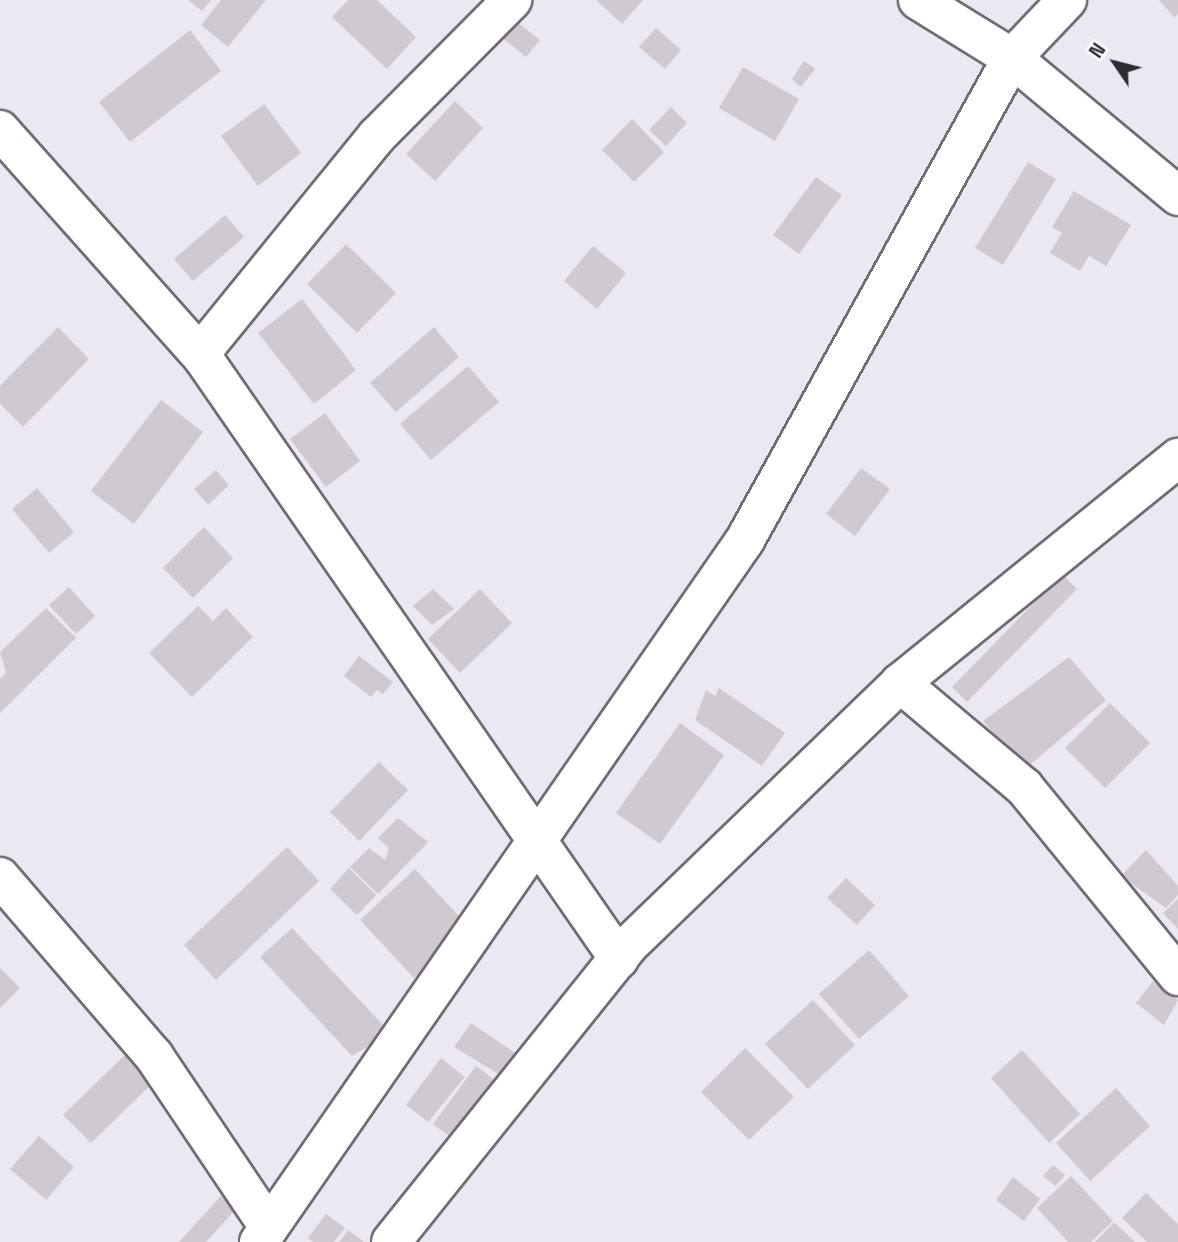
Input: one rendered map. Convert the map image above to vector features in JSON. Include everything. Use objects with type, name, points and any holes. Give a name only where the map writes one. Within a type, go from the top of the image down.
[{"type":"street","points":[[203,358],[208,345],[377,136],[512,0]]},
{"type":"street","points":[[918,0],[1012,58],[1178,196]]},
{"type":"street","points":[[0,877],[154,1056],[264,1235],[745,540],[1012,58],[1067,0]]},
{"type":"street","points":[[0,130],[203,358],[618,959]]},
{"type":"street","points":[[391,1242],[618,959],[900,683],[1178,458]]},
{"type":"street","points":[[900,683],[1024,788],[1178,976]]},
{"type":"building","points":[[188,0],[211,0],[202,11]]},
{"type":"building","points":[[221,0],[266,0],[228,47],[201,25]]},
{"type":"building","points":[[348,0],[377,0],[416,37],[387,69],[332,17]]},
{"type":"building","points":[[596,0],[643,0],[622,24]]},
{"type":"building","points":[[1159,0],[1178,0],[1178,14],[1175,18]]},
{"type":"building","points":[[513,19],[540,40],[526,57],[500,36]]},
{"type":"building","points":[[656,28],[681,50],[665,69],[639,47]]},
{"type":"building","points":[[190,30],[221,71],[130,142],[99,102]]},
{"type":"building","points":[[804,61],[815,69],[801,87],[792,79]]},
{"type":"building","points":[[743,67],[799,99],[775,141],[719,108]]},
{"type":"building","points":[[455,101],[483,128],[435,181],[406,154]]},
{"type":"building","points":[[264,104],[301,153],[258,186],[221,136]]},
{"type":"building","points":[[671,107],[687,123],[666,146],[649,130]]},
{"type":"building","points":[[632,119],[664,152],[634,182],[602,150]]},
{"type":"building","points":[[1028,162],[1056,179],[1003,265],[975,248]]},
{"type":"building","points":[[816,177],[842,195],[799,254],[773,235]]},
{"type":"building","points":[[1074,191],[1131,225],[1106,266],[1089,256],[1080,271],[1050,253],[1062,233],[1052,227]]},
{"type":"building","points":[[225,215],[244,237],[193,281],[174,259]]},
{"type":"building","points":[[346,244],[396,293],[357,333],[307,284]]},
{"type":"building","points":[[593,246],[626,273],[597,309],[564,281]]},
{"type":"building","points":[[302,299],[356,370],[314,404],[258,333]]},
{"type":"building","points":[[58,327],[89,359],[23,427],[0,404],[0,386]]},
{"type":"building","points":[[434,327],[459,357],[396,412],[370,383]]},
{"type":"building","points":[[468,366],[499,402],[431,460],[400,424]]},
{"type":"building","points":[[161,400],[203,432],[134,524],[91,491]]},
{"type":"building","points":[[325,413],[360,461],[326,487],[290,439]]},
{"type":"building","points":[[861,468],[890,489],[855,536],[826,514]]},
{"type":"building","points":[[216,470],[229,485],[208,505],[194,489]]},
{"type":"building","points":[[37,488],[74,532],[49,553],[12,509]]},
{"type":"building","points":[[204,527],[233,558],[193,598],[163,568]]},
{"type":"building","points":[[1062,574],[1077,589],[967,702],[952,687]]},
{"type":"building","points":[[69,587],[95,616],[76,634],[49,605]]},
{"type":"building","points":[[433,589],[454,609],[432,625],[413,606]]},
{"type":"building","points":[[480,589],[512,623],[460,673],[428,639]]},
{"type":"building","points":[[198,606],[213,621],[226,608],[253,637],[192,697],[149,653]]},
{"type":"building","points":[[46,608],[76,638],[0,713],[0,679],[6,673],[0,652]]},
{"type":"building","points":[[359,656],[393,682],[383,694],[377,690],[371,697],[344,676]]},
{"type":"building","points":[[1069,657],[1106,700],[1024,770],[983,721]]},
{"type":"building","points":[[719,688],[785,733],[762,766],[695,720],[706,690],[715,696]]},
{"type":"building","points":[[1110,703],[1150,743],[1105,788],[1065,748]]},
{"type":"building","points":[[680,723],[724,755],[660,844],[616,813]]},
{"type":"building","points":[[379,762],[408,790],[359,841],[330,812]]},
{"type":"building","points":[[398,818],[428,842],[378,894],[350,867],[369,848],[385,860],[389,848],[378,838]]},
{"type":"building","points":[[287,847],[319,881],[216,980],[184,945]]},
{"type":"building","points":[[1146,850],[1178,886],[1178,895],[1166,908],[1121,876]]},
{"type":"building","points":[[349,868],[376,895],[357,915],[330,889]]},
{"type":"building","points":[[415,869],[469,927],[414,978],[360,920]]},
{"type":"building","points":[[846,878],[875,905],[857,925],[827,898]]},
{"type":"building","points":[[1178,899],[1178,929],[1163,913]]},
{"type":"building","points":[[292,928],[384,1026],[377,1041],[352,1056],[260,957]]},
{"type":"building","points":[[869,950],[909,996],[859,1039],[819,994]]},
{"type":"building","points":[[0,968],[20,988],[0,1008]]},
{"type":"building","points":[[1153,981],[1178,1000],[1164,1025],[1136,1003]]},
{"type":"building","points":[[813,1000],[855,1045],[808,1089],[765,1044]]},
{"type":"building","points":[[471,1023],[521,1057],[507,1079],[454,1047]]},
{"type":"building","points":[[745,1048],[794,1097],[749,1140],[701,1092]]},
{"type":"building","points":[[130,1050],[158,1078],[91,1143],[63,1115]]},
{"type":"building","points":[[1022,1050],[1080,1114],[1049,1143],[991,1078]]},
{"type":"building","points":[[441,1058],[465,1077],[428,1122],[406,1105]]},
{"type":"building","points":[[476,1066],[500,1084],[458,1142],[433,1124]]},
{"type":"building","points":[[1116,1088],[1150,1126],[1090,1181],[1056,1143]]},
{"type":"building","points":[[39,1136],[74,1167],[46,1200],[10,1169]]},
{"type":"building","points":[[1053,1165],[1065,1175],[1055,1186],[1043,1176]]},
{"type":"building","points":[[1071,1176],[1113,1221],[1091,1242],[1068,1242],[1037,1208]]},
{"type":"building","points":[[1013,1177],[1040,1199],[1024,1221],[996,1200]]},
{"type":"building","points":[[1146,1193],[1178,1224],[1178,1242],[1147,1242],[1122,1218]]},
{"type":"building","points":[[221,1196],[236,1209],[206,1242],[179,1242]]},
{"type":"building","points":[[326,1214],[345,1228],[334,1242],[313,1242],[308,1238]]},
{"type":"building","points":[[1114,1222],[1135,1242],[1095,1242]]},
{"type":"building","points":[[348,1230],[364,1242],[339,1242]]}]
